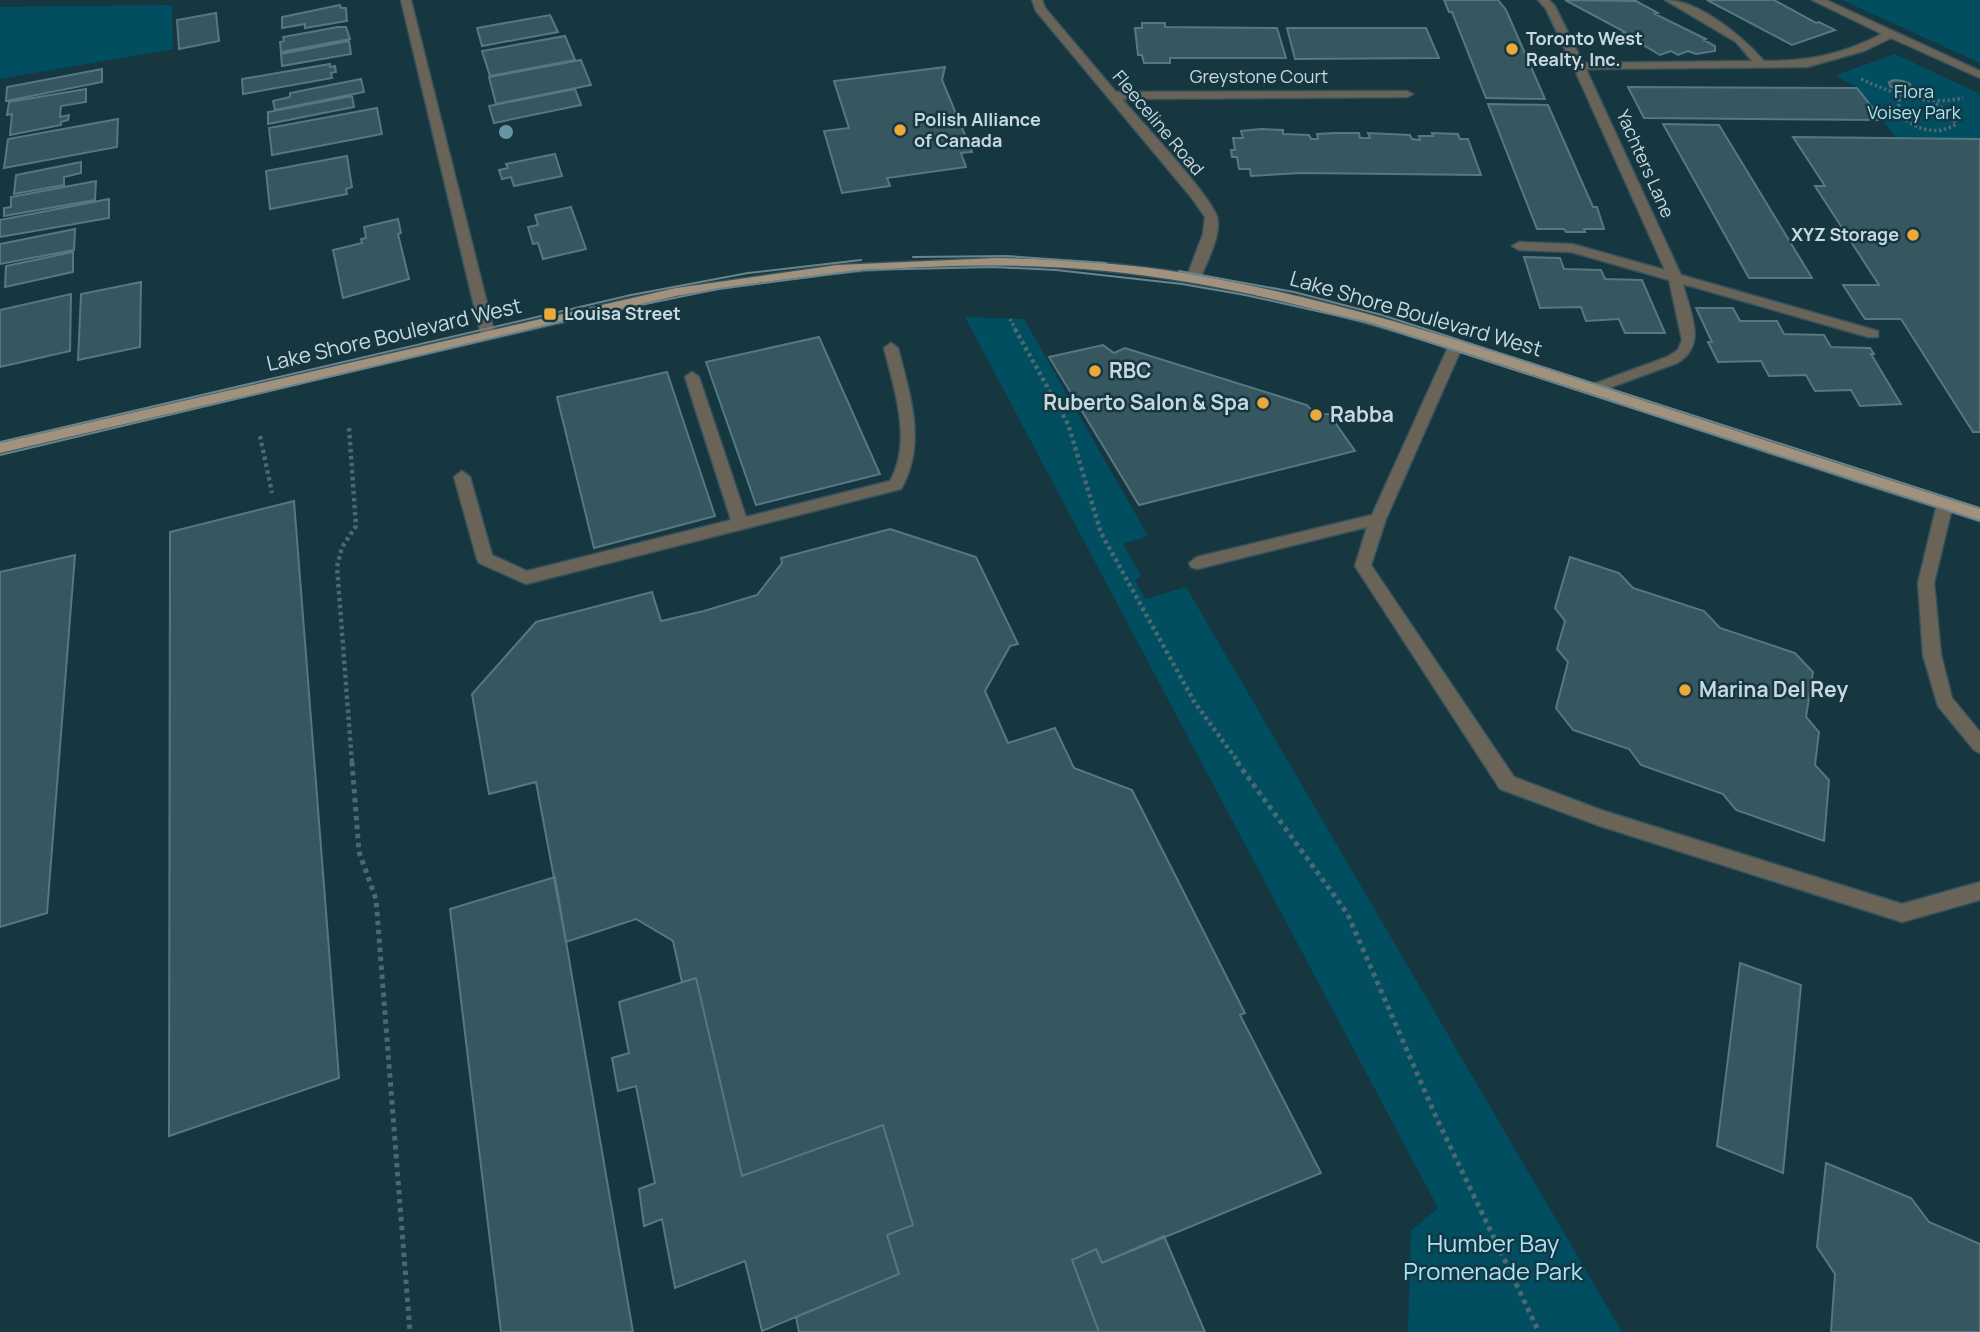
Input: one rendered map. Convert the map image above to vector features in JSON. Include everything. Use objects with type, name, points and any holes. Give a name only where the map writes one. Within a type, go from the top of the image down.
[{"type":"main road","name":"Lake Shore Boulevard West","points":[[0,448],[676,292],[739,280],[859,265],[999,261],[1107,268],[1193,279],[1294,298],[1456,345],[1980,514]]},
{"type":"street","points":[[406,0],[405,8],[488,335]]},
{"type":"street","name":"Fleeceline Road","points":[[1037,0],[1040,9],[1212,217],[1210,234],[1193,279]]},
{"type":"street","name":"Yachters Lane","points":[[1543,0],[1551,8],[1579,66],[1675,277],[1689,340],[1684,353],[1672,360],[1593,389]]},
{"type":"street","points":[[1670,0],[1727,30],[1740,40],[1762,66]]},
{"type":"street","points":[[1817,0],[1980,75]]},
{"type":"street","points":[[1579,66],[1800,65],[1826,61],[1890,34]]},
{"type":"street","name":"Greystone Court","points":[[1112,96],[1407,94]]},
{"type":"street","points":[[1519,246],[1572,248],[1873,334]]},
{"type":"street","points":[[1456,345],[1378,519],[1363,566],[1507,783],[1600,818],[1902,913],[1980,891]]},
{"type":"street","points":[[462,477],[485,559],[526,578],[895,485],[904,475],[909,419],[891,348]]},
{"type":"street","points":[[692,377],[740,524]]},
{"type":"street","points":[[1945,504],[1926,583],[1932,654],[1944,701],[1980,745]]},
{"type":"street","points":[[1197,563],[1378,519]]},
{"type":"path","points":[[1854,76],[1900,94],[1932,100],[1948,101],[1968,97]]},
{"type":"path","points":[[1900,94],[1898,113],[1909,123],[1938,132],[1952,128],[1956,124],[1954,119],[1932,100]]},
{"type":"path","points":[[1010,319],[1068,424],[1101,533],[1195,703],[1347,913],[1437,1119],[1539,1332]]},
{"type":"path","points":[[349,428],[356,526],[342,547],[337,567],[359,852],[376,899],[410,1332]]},
{"type":"path","points":[[260,436],[272,493]]},
{"type":"green space","points":[[1842,0],[1980,0],[1980,63]]},
{"type":"green space","points":[[172,5],[173,49],[0,79],[0,7]]},
{"type":"green space","name":"Flora Voisey Park","points":[[1895,54],[1980,94],[1980,139],[1896,138],[1857,88],[1836,75]]},
{"type":"green space","name":"Humber Bay Promenade Park","points":[[965,317],[1024,319],[1148,536],[1123,544],[1141,576],[1135,580],[1145,599],[1186,587],[1622,1332],[1408,1332],[1411,1231],[1438,1208]]},
{"type":"building","points":[[1444,0],[1498,0],[1506,10],[1545,99],[1486,98],[1452,12],[1449,12]]},
{"type":"building","points":[[1565,0],[1636,1],[1658,13],[1655,14],[1706,39],[1704,40],[1715,46],[1715,51],[1696,54],[1688,51],[1678,55],[1671,51],[1660,55],[1623,33],[1625,32]]},
{"type":"building","points":[[1707,0],[1774,0],[1816,23],[1835,30],[1792,45]]},
{"type":"building","points":[[340,5],[341,8],[346,8],[347,21],[305,28],[305,24],[282,28],[282,17]]},
{"type":"building","points":[[216,13],[219,41],[179,49],[177,20]]},
{"type":"building","points":[[550,15],[558,32],[482,46],[477,28]]},
{"type":"building","points":[[1142,23],[1165,23],[1165,27],[1277,28],[1286,58],[1170,58],[1170,63],[1144,63],[1142,55],[1138,55],[1135,28],[1142,28]]},
{"type":"building","points":[[346,27],[350,39],[281,52],[280,42],[284,41],[283,37]]},
{"type":"building","points":[[1287,28],[1426,28],[1439,58],[1295,59]]},
{"type":"building","points":[[565,36],[575,60],[490,76],[482,51]]},
{"type":"building","points":[[349,41],[351,54],[282,66],[281,54]]},
{"type":"building","points":[[581,60],[591,85],[496,104],[489,77]]},
{"type":"building","points":[[330,64],[330,67],[335,66],[336,72],[331,73],[332,78],[243,94],[242,79]]},
{"type":"building","name":"Polish Alliance of Canada","points":[[945,67],[942,80],[972,152],[961,153],[966,167],[887,178],[890,186],[842,193],[824,131],[849,128],[834,81]]},
{"type":"building","points":[[102,69],[102,82],[6,101],[7,87]]},
{"type":"building","points":[[361,79],[364,92],[275,110],[273,101],[290,97],[290,93]]},
{"type":"building","points":[[1894,80],[1910,84],[1912,89],[1898,90],[1890,86],[1889,82]]},
{"type":"building","points":[[1628,87],[1857,88],[1882,120],[1644,118]]},
{"type":"building","points":[[86,89],[86,102],[61,106],[60,117],[69,115],[68,120],[61,122],[61,125],[10,135],[12,114],[7,115],[9,102]]},
{"type":"building","points":[[575,89],[581,105],[494,123],[489,106]]},
{"type":"building","points":[[352,96],[354,107],[268,124],[268,112]]},
{"type":"building","points":[[1488,104],[1548,105],[1593,207],[1597,207],[1604,229],[1566,232],[1564,229],[1537,229]]},
{"type":"building","points":[[377,108],[382,134],[272,155],[269,128]]},
{"type":"building","points":[[118,119],[117,147],[4,168],[8,139]]},
{"type":"building","points":[[1663,124],[1719,125],[1812,278],[1749,278]]},
{"type":"building","points":[[1283,130],[1283,134],[1309,135],[1311,139],[1318,139],[1317,134],[1335,133],[1359,133],[1360,138],[1370,138],[1368,133],[1410,135],[1412,139],[1420,140],[1419,136],[1433,136],[1432,133],[1458,134],[1460,139],[1468,139],[1481,175],[1301,173],[1251,176],[1250,169],[1239,169],[1237,157],[1232,157],[1231,150],[1235,150],[1233,138],[1243,138],[1241,131]]},
{"type":"building","name":"XYZ Storage","points":[[1793,137],[1980,139],[1980,432],[1973,432],[1901,319],[1865,319],[1843,285],[1879,285],[1815,186],[1825,186]]},
{"type":"building","points":[[555,154],[562,176],[514,186],[511,177],[502,179],[499,170],[508,168],[506,164]]},
{"type":"building","points":[[347,156],[352,187],[346,189],[347,194],[270,209],[266,171]]},
{"type":"building","points":[[81,162],[81,173],[64,177],[64,185],[14,194],[16,175]]},
{"type":"building","points":[[96,181],[95,200],[4,216],[4,208],[11,207],[11,197]]},
{"type":"building","points":[[109,199],[109,218],[0,237],[0,220]]},
{"type":"building","points":[[571,207],[586,249],[543,259],[538,243],[533,244],[528,227],[538,225],[535,215]]},
{"type":"building","points":[[398,219],[401,233],[398,234],[409,279],[343,298],[333,250],[362,243],[361,239],[366,238],[364,227]]},
{"type":"building","points":[[75,229],[74,250],[0,264],[0,244]]},
{"type":"building","points":[[73,252],[73,272],[5,287],[6,266]]},
{"type":"building","points":[[1524,257],[1560,258],[1564,269],[1601,270],[1605,279],[1642,280],[1665,333],[1625,333],[1619,319],[1586,321],[1581,307],[1540,308]]},
{"type":"building","points":[[141,282],[140,347],[78,360],[81,294]]},
{"type":"building","points":[[71,294],[70,351],[0,367],[0,310]]},
{"type":"building","points":[[1696,308],[1733,308],[1740,321],[1777,321],[1784,334],[1824,335],[1831,347],[1870,348],[1901,404],[1860,406],[1851,390],[1815,391],[1806,375],[1769,376],[1761,361],[1718,362]]},
{"type":"building","points":[[819,337],[880,474],[756,505],[706,362]]},
{"type":"building","points":[[1103,345],[1114,353],[1125,348],[1307,405],[1316,415],[1329,414],[1355,451],[1139,505],[1049,357]]},
{"type":"building","points":[[667,372],[715,516],[594,548],[557,397]]},
{"type":"building","points":[[294,501],[339,1078],[169,1136],[170,532]]},
{"type":"building","points":[[890,529],[976,557],[1018,644],[1010,646],[985,691],[1008,743],[1055,728],[1074,768],[1132,790],[1245,1013],[1240,1015],[1321,1173],[1102,1263],[1096,1249],[1072,1260],[1099,1332],[799,1332],[796,1317],[899,1274],[887,1235],[913,1225],[883,1125],[742,1176],[696,978],[682,982],[673,941],[636,919],[566,942],[536,782],[489,794],[472,694],[536,622],[652,592],[661,621],[704,611],[757,595],[782,563],[781,558]]},
{"type":"building","points":[[75,555],[47,913],[0,927],[0,572]]},
{"type":"building","name":"Marina Del Rey","points":[[1570,557],[1619,573],[1633,588],[1704,611],[1720,628],[1795,653],[1813,672],[1806,717],[1819,732],[1815,765],[1829,780],[1824,841],[1736,810],[1723,794],[1641,765],[1629,749],[1573,730],[1556,708],[1568,662],[1557,649],[1565,621],[1555,608]]},
{"type":"building","points":[[555,877],[633,1332],[501,1332],[450,909]]},
{"type":"building","points":[[1740,963],[1801,985],[1783,1173],[1717,1146]]},
{"type":"building","points":[[696,978],[742,1176],[883,1125],[913,1225],[887,1235],[899,1274],[762,1331],[745,1261],[675,1288],[662,1219],[644,1226],[639,1189],[655,1183],[636,1086],[618,1091],[612,1058],[629,1053],[619,1002]]},
{"type":"building","points":[[1826,1163],[1911,1198],[1929,1222],[1980,1244],[1980,1332],[1831,1332],[1835,1274],[1817,1247]]},
{"type":"building","points":[[1164,1236],[1205,1332],[1099,1332],[1072,1260],[1096,1249],[1102,1263]]},
{"type":"tram line","points":[[913,257],[1007,256],[1106,263]]},
{"type":"tram line","points":[[0,442],[631,295],[748,273],[861,260]]},
{"type":"tram line","points":[[0,455],[573,319],[718,289],[864,270],[993,267],[1056,270],[1182,284],[1370,323],[1980,521]]},
{"type":"tram line","points":[[1179,271],[1294,292],[1382,315],[1980,508]]},
{"type":"place","name":"Toronto West Realty, Inc.","points":[[1512,49]]},
{"type":"place","name":"Polish Alliance of Canada","points":[[900,130]]},
{"type":"place","name":"XYZ Storage","points":[[1913,235]]},
{"type":"place","name":"Louisa Street","points":[[550,314]]},
{"type":"place","name":"RBC","points":[[1095,371]]},
{"type":"place","name":"Ruberto Salon & Spa","points":[[1263,403]]},
{"type":"place","name":"Rabba","points":[[1316,415]]},
{"type":"place","name":"Marina Del Rey","points":[[1685,690]]}]
